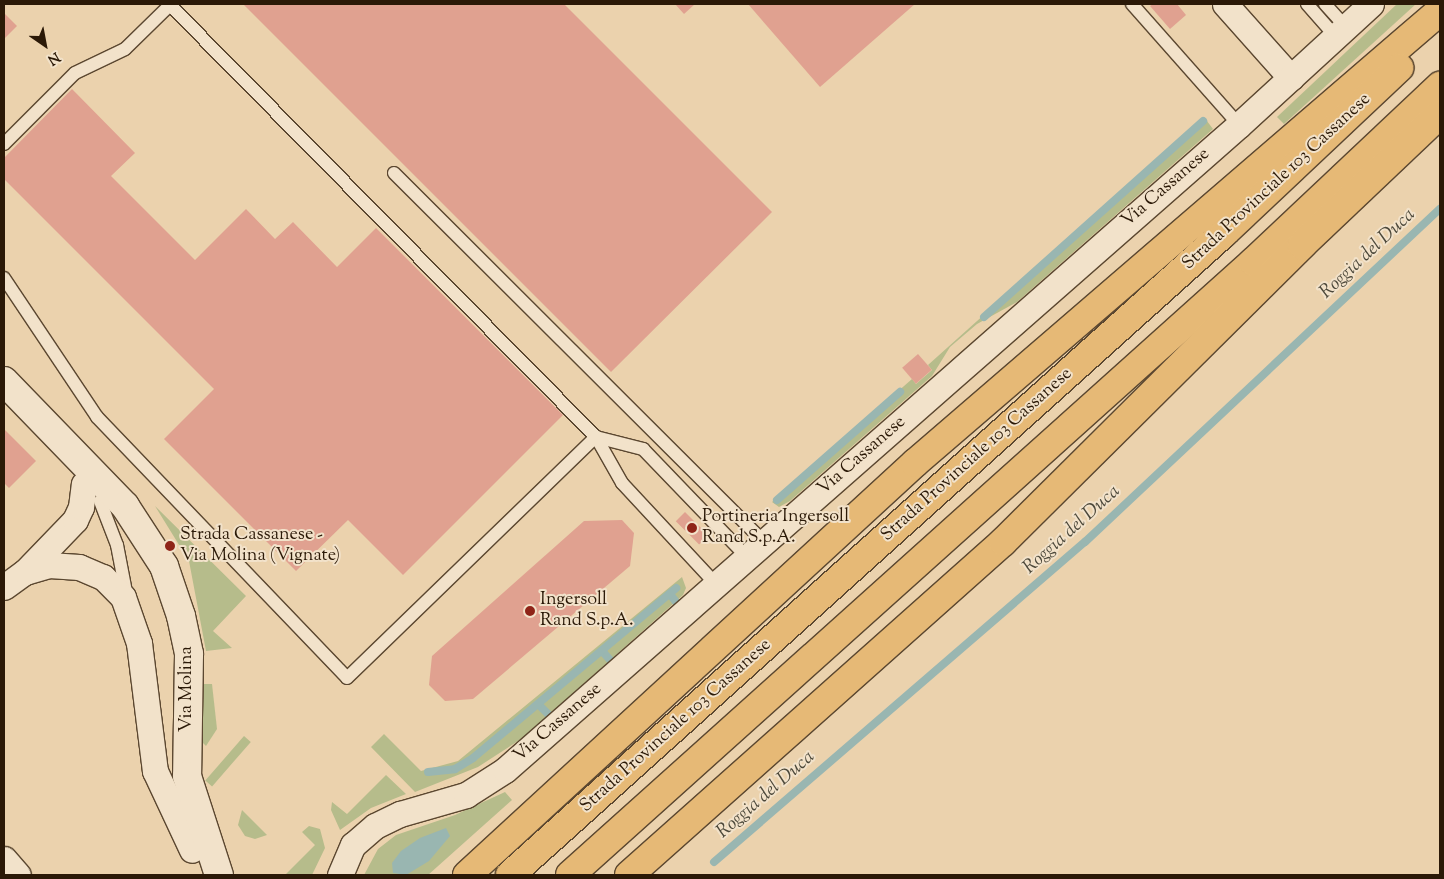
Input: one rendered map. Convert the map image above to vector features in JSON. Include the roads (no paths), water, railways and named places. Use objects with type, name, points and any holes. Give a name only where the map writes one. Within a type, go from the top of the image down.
[{"type":"highway","points":[[467,875],[915,463],[1440,12]]},
{"type":"highway","name":"Strada Provinciale 103 Cassanese","points":[[510,875],[1224,232],[1440,30]]},
{"type":"highway","points":[[570,875],[1253,262],[1440,86]]},
{"type":"highway","points":[[630,875],[1003,542],[1302,245],[1440,114]]},
{"type":"main road","name":"Via Molina","points":[[4,381],[125,506],[164,566],[182,616],[189,654],[187,776],[219,875]]},
{"type":"main road","name":"Via Molina","points":[[4,402],[92,493],[142,557],[166,619],[176,678],[172,779],[192,850],[202,875]]},
{"type":"street","points":[[1224,4],[1291,78]]},
{"type":"street","name":"Via Cassanese","points":[[340,875],[353,845],[367,832],[400,814],[466,795],[505,770],[1239,125],[1371,4]]},
{"type":"street","name":"Via Molina","points":[[4,587],[25,572],[75,520],[81,507],[92,493]]},
{"type":"street","name":"Via Molina","points":[[25,572],[59,565],[91,571],[114,587],[130,611],[141,652],[155,771],[192,850]]},
{"type":"street","points":[[4,859],[18,875]]},
{"type":"lane","points":[[4,144],[75,73],[125,49],[169,4],[596,437],[622,483],[716,584]]},
{"type":"lane","points":[[1132,4],[1239,125]]},
{"type":"lane","points":[[1307,4],[1341,32]]},
{"type":"lane","points":[[1325,4],[1341,32]]},
{"type":"lane","points":[[394,174],[755,549]]},
{"type":"lane","points":[[4,278],[97,417],[347,678],[596,437]]},
{"type":"lane","points":[[596,437],[643,449],[755,549]]},
{"type":"lane","points":[[92,493],[116,545],[130,611]]},
{"type":"water","points":[[446,828],[450,836],[429,861],[406,875],[393,873],[392,863],[401,851],[420,838]]},
{"type":"waterway","points":[[984,317],[1203,121]]},
{"type":"waterway","name":"Roggia del Duca","points":[[714,862],[1085,542],[1440,209]]},
{"type":"waterway","points":[[777,500],[900,392]]},
{"type":"waterway","points":[[428,772],[455,769],[473,758],[676,588]]},
{"type":"waterway","points":[[670,594],[676,602]]},
{"type":"waterway","points":[[602,651],[610,660]]},
{"type":"waterway","points":[[539,705],[549,715]]},
{"type":"place","name":"Portineria Ingersoll Rand S.p.A.","points":[[692,528]]},
{"type":"place","name":"Strada Cassanese - Via Molina (Vignate)","points":[[170,546]]},
{"type":"place","name":"Ingersoll Rand S.p.A.","points":[[530,611]]}]
